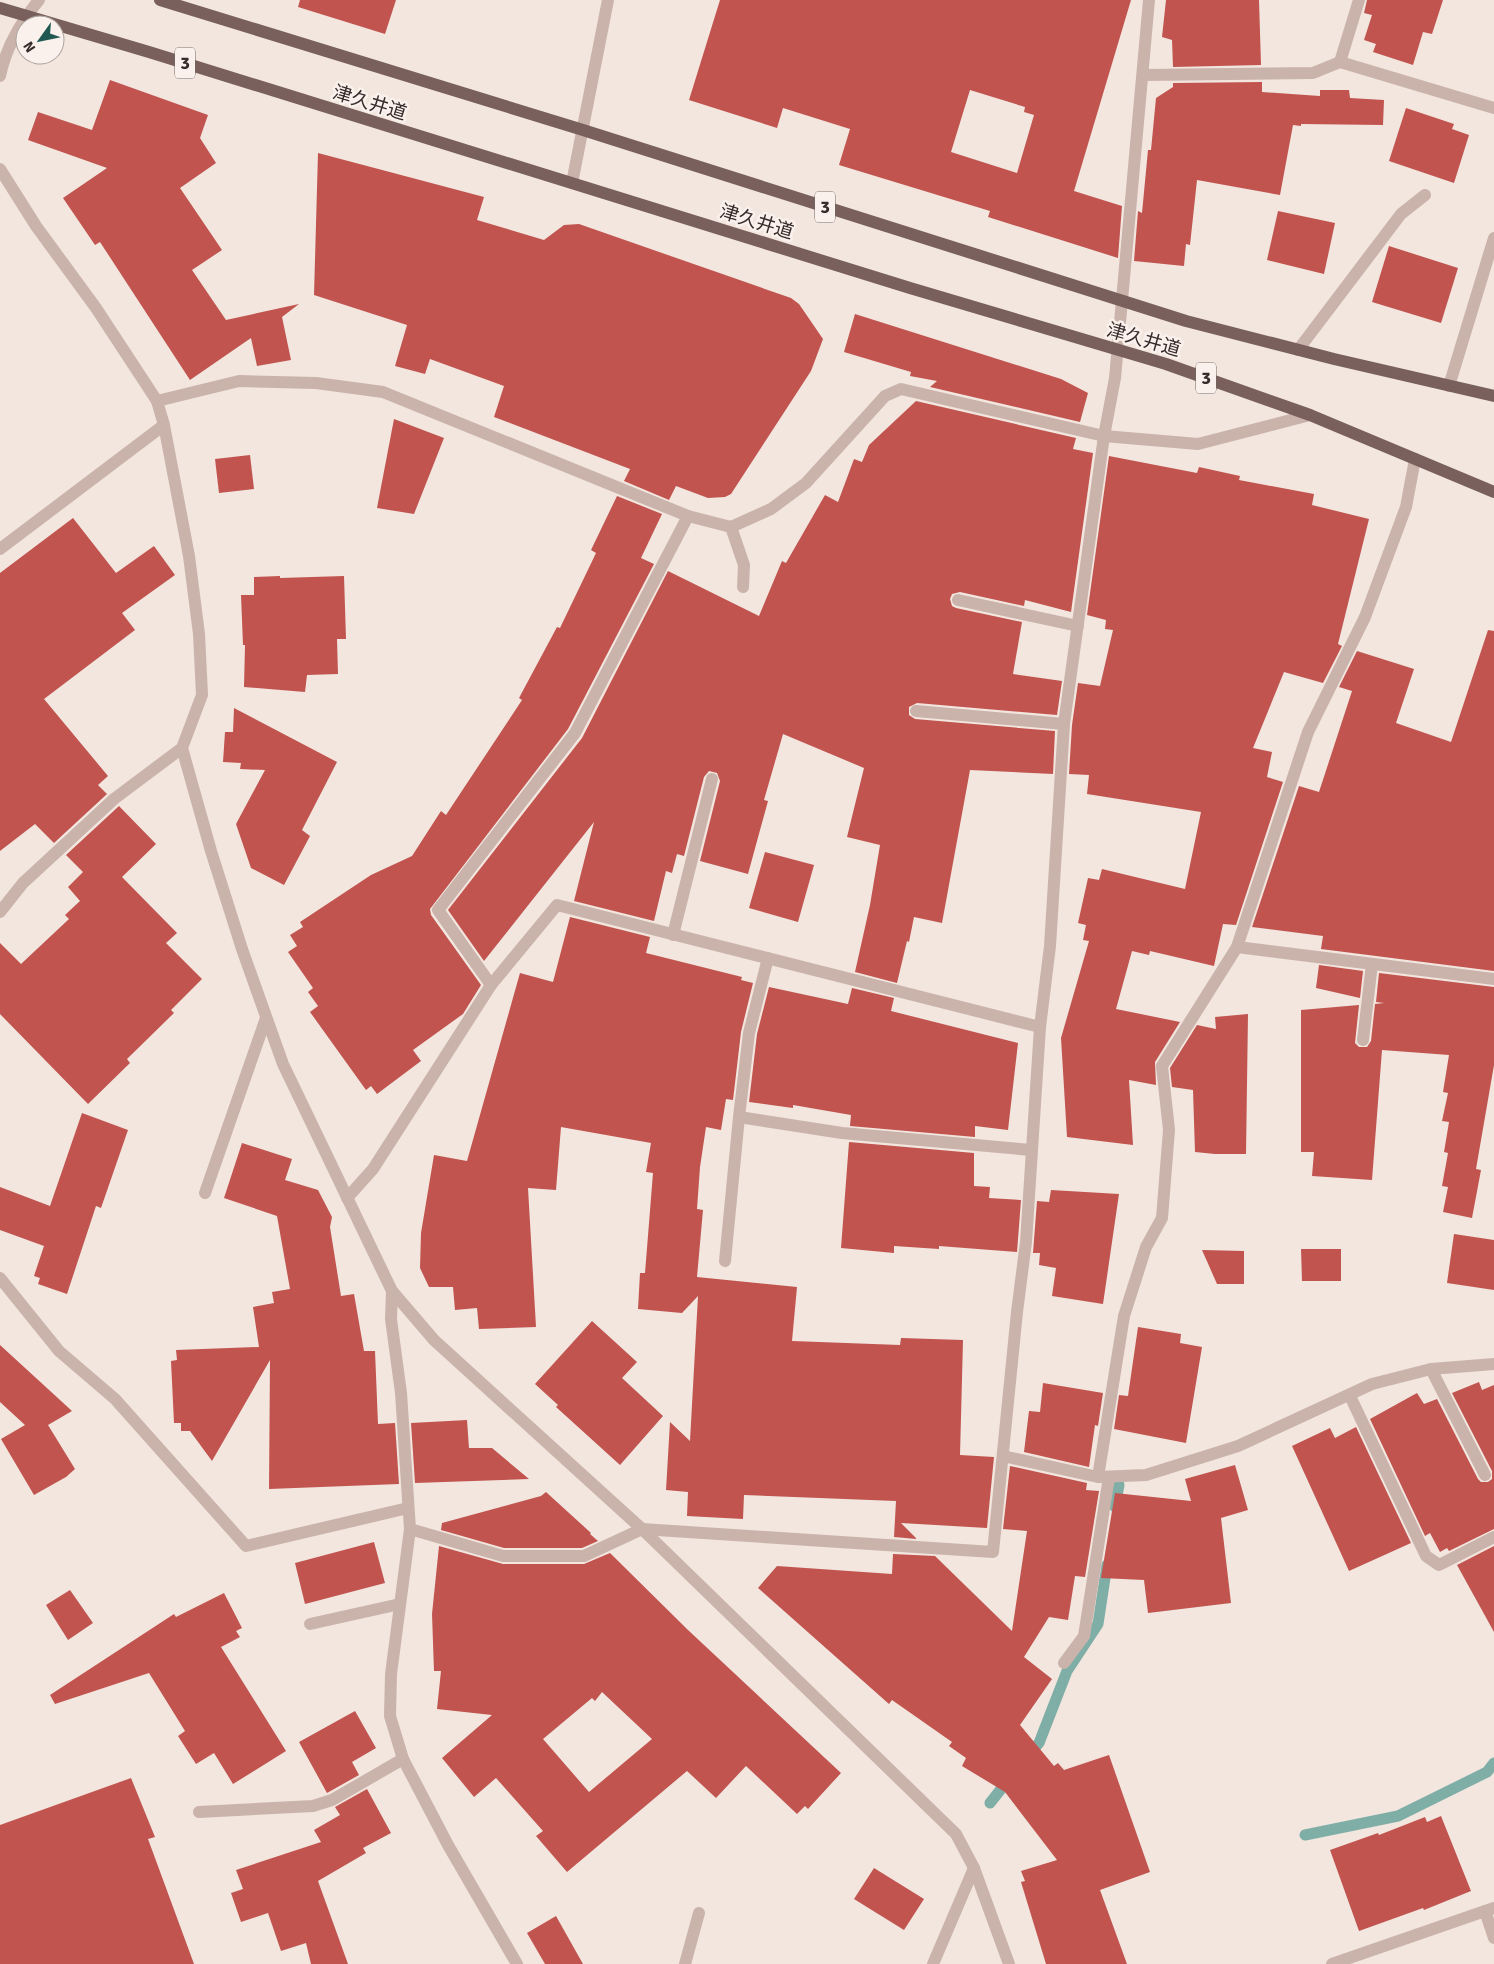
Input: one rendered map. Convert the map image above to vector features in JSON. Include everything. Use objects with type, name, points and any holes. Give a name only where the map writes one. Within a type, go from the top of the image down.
[{"type":"main road","name":"津久井道","points":[[160,0],[583,130],[1186,321],[1298,350],[1494,396]]},
{"type":"main road","name":"津久井道","points":[[0,8],[23,15]]},
{"type":"main road","name":"津久井道","points":[[65,27],[1118,351],[1166,364],[1310,415],[1494,492]]},
{"type":"street","points":[[27,15],[39,0]]},
{"type":"street","points":[[572,183],[608,0]]},
{"type":"street","points":[[410,1529],[502,1556],[584,1556],[642,1529],[993,1552],[1017,1312],[1026,1242],[1040,1027],[1050,946],[1064,724],[1104,436],[1115,378],[1144,75],[1149,0]]},
{"type":"street","points":[[1340,62],[1358,0]]},
{"type":"street","points":[[0,76],[8,46],[15,34]]},
{"type":"street","points":[[1144,75],[1314,73],[1340,62],[1494,108]]},
{"type":"street","points":[[0,170],[36,226],[96,308],[157,401],[164,425],[189,556],[199,634],[202,695],[182,748],[114,799],[23,883],[0,912]]},
{"type":"street","points":[[1298,350],[1401,214],[1425,195]]},
{"type":"street","points":[[1449,386],[1494,238]]},
{"type":"street","points":[[157,401],[239,381],[316,382],[383,392],[688,516],[731,527],[771,509],[806,483],[885,396],[901,389],[1104,436],[1198,444],[1310,415]]},
{"type":"street","points":[[0,549],[164,425]]},
{"type":"street","points":[[1064,1664],[1084,1636],[1124,1316],[1146,1247],[1162,1218],[1169,1130],[1162,1066],[1237,947],[1308,732],[1364,617],[1406,507],[1415,459]]},
{"type":"street","points":[[492,986],[438,910],[575,733],[688,516]]},
{"type":"street","points":[[731,527],[744,565],[743,587]]},
{"type":"street","points":[[958,600],[1078,626]]},
{"type":"street","points":[[916,711],[1064,724]]},
{"type":"street","points":[[182,748],[210,851],[283,1064],[392,1291],[434,1340],[642,1529],[956,1834],[974,1868],[1009,1964]]},
{"type":"street","points":[[673,934],[712,779]]},
{"type":"street","points":[[347,1198],[373,1169],[492,986],[557,905],[1040,1027]]},
{"type":"street","points":[[1237,947],[1494,978]]},
{"type":"street","points":[[726,1261],[739,1117],[749,1033],[768,958]]},
{"type":"street","points":[[1363,1040],[1372,964]]},
{"type":"street","points":[[205,1192],[266,1018]]},
{"type":"street","points":[[739,1117],[842,1133],[1032,1150]]},
{"type":"street","points":[[0,1278],[59,1351],[114,1399],[246,1546],[408,1508]]},
{"type":"street","points":[[392,1291],[391,1319],[401,1393],[410,1529],[391,1674],[390,1716],[403,1759],[448,1845],[517,1964]]},
{"type":"street","points":[[1003,1456],[1104,1477],[1146,1475],[1238,1446],[1350,1396],[1372,1384],[1430,1369],[1494,1364]]},
{"type":"street","points":[[1430,1369],[1485,1475]]},
{"type":"street","points":[[1350,1396],[1426,1556],[1439,1565],[1494,1537]]},
{"type":"street","points":[[310,1624],[400,1604]]},
{"type":"street","points":[[199,1812],[314,1806],[332,1800],[403,1759]]},
{"type":"street","points":[[934,1964],[974,1868]]},
{"type":"street","points":[[1332,1964],[1490,1909],[1494,1938]]},
{"type":"street","points":[[685,1964],[699,1913]]},
{"type":"building","points":[[300,0],[396,0],[385,34],[298,7]]},
{"type":"building","points":[[720,0],[1131,0],[1074,191],[1122,206],[1118,258],[988,217],[990,211],[839,165],[850,129],[783,108],[777,128],[689,100]],"holes":[[[970,90],[1025,107],[1024,112],[1034,115],[1017,173],[951,152]]]},
{"type":"building","points":[[1166,0],[1259,0],[1261,65],[1173,67],[1172,40],[1162,37]]},
{"type":"building","points":[[1367,0],[1443,0],[1432,34],[1423,32],[1413,65],[1373,52],[1376,44],[1364,40],[1372,15],[1364,13]]},
{"type":"building","points":[[110,80],[208,115],[200,138],[216,163],[180,188],[222,250],[192,270],[226,320],[299,304],[282,317],[291,360],[257,366],[251,338],[190,380],[100,242],[95,245],[63,198],[107,168],[28,140],[38,112],[92,130]]},
{"type":"building","points":[[1262,82],[1262,92],[1320,96],[1320,90],[1349,90],[1350,98],[1384,100],[1383,125],[1293,125],[1280,195],[1197,180],[1190,245],[1186,244],[1184,266],[1134,261],[1138,211],[1142,213],[1148,150],[1151,150],[1156,98],[1173,87],[1173,83]]},
{"type":"building","points":[[1406,108],[1454,124],[1452,129],[1469,135],[1454,183],[1389,161]]},
{"type":"building","points":[[318,153],[484,197],[477,220],[544,240],[564,225],[579,224],[791,298],[799,304],[823,339],[811,371],[731,494],[725,497],[708,498],[676,486],[669,500],[624,481],[630,469],[494,417],[504,386],[430,359],[425,374],[395,366],[407,325],[314,295]]},
{"type":"building","points":[[1278,211],[1335,223],[1324,274],[1267,260]]},
{"type":"building","points":[[1389,246],[1458,268],[1441,323],[1372,302]]},
{"type":"building","points":[[855,314],[1061,379],[1088,393],[1080,422],[930,387],[937,381],[910,376],[911,372],[844,352]]},
{"type":"building","points":[[916,401],[1076,438],[1073,449],[1093,453],[1071,612],[1025,600],[1024,606],[960,592],[952,594],[950,599],[952,606],[956,608],[1022,622],[1013,674],[1062,681],[1057,715],[917,703],[909,707],[909,715],[915,719],[1055,731],[1053,774],[970,770],[942,923],[914,917],[897,983],[855,972],[870,905],[880,845],[847,837],[864,768],[783,734],[764,800],[768,801],[748,874],[700,861],[720,781],[717,773],[709,771],[704,777],[684,856],[677,854],[672,873],[666,871],[654,921],[574,901],[594,822],[484,961],[448,910],[582,738],[668,571],[759,616],[782,561],[786,563],[825,495],[838,502],[854,459],[862,462],[869,445]]},
{"type":"building","points":[[394,419],[444,438],[414,514],[377,508]]},
{"type":"building","points":[[250,455],[254,489],[219,493],[215,459]]},
{"type":"building","points":[[1109,456],[1197,473],[1199,467],[1240,476],[1239,480],[1314,494],[1312,505],[1369,519],[1338,644],[1342,646],[1323,683],[1284,672],[1253,748],[1272,752],[1267,777],[1283,782],[1236,925],[1223,924],[1214,966],[1150,951],[1149,955],[1132,951],[1116,1009],[1180,1022],[1155,1062],[1156,1085],[1129,1080],[1133,1145],[1067,1137],[1061,1038],[1089,941],[1083,940],[1086,925],[1078,923],[1088,878],[1099,880],[1102,869],[1185,889],[1201,812],[1087,794],[1089,775],[1069,774],[1072,725],[1078,683],[1100,686],[1113,630],[1105,629],[1106,620],[1087,615]]},
{"type":"building","points":[[617,496],[662,514],[641,558],[654,564],[568,729],[430,909],[431,915],[481,985],[463,1014],[413,1050],[421,1061],[377,1094],[371,1086],[366,1090],[310,1012],[318,1006],[308,992],[313,988],[288,952],[297,946],[290,935],[303,927],[300,922],[371,875],[412,856],[441,811],[446,815],[522,700],[519,698],[557,627],[560,628],[596,553],[591,550]]},
{"type":"building","points":[[73,518],[116,573],[154,546],[175,575],[122,613],[135,630],[44,699],[108,776],[98,785],[107,794],[54,843],[35,824],[0,851],[0,573]]},
{"type":"building","points":[[280,576],[280,578],[344,576],[346,639],[337,639],[338,674],[307,675],[305,692],[244,687],[245,645],[243,645],[241,595],[254,595],[254,577]]},
{"type":"building","points":[[1488,630],[1494,631],[1494,971],[1321,949],[1323,936],[1252,927],[1299,786],[1319,792],[1352,691],[1339,687],[1357,651],[1414,669],[1396,723],[1451,742]]},
{"type":"building","points":[[234,708],[337,762],[302,830],[310,836],[284,885],[251,868],[236,824],[265,770],[240,769],[241,763],[223,762],[225,732],[233,732]]},
{"type":"building","points":[[119,806],[156,844],[122,877],[177,933],[166,943],[202,979],[171,1010],[174,1013],[127,1059],[130,1063],[88,1104],[0,1014],[0,943],[21,964],[69,919],[65,915],[80,901],[68,887],[83,872],[66,855]]},
{"type":"building","points":[[765,852],[814,865],[798,922],[749,908]]},
{"type":"building","points":[[570,917],[650,937],[646,953],[742,977],[741,980],[753,983],[741,1032],[733,1100],[726,1099],[721,1130],[706,1127],[700,1167],[697,1209],[703,1210],[697,1277],[797,1287],[792,1341],[900,1345],[901,1338],[963,1340],[960,1455],[994,1457],[987,1528],[901,1523],[917,1539],[894,1537],[896,1501],[744,1495],[743,1519],[687,1516],[688,1492],[666,1490],[670,1422],[690,1441],[698,1296],[682,1313],[638,1309],[640,1273],[645,1273],[653,1173],[646,1172],[651,1143],[561,1127],[556,1190],[528,1188],[536,1327],[479,1329],[477,1308],[455,1310],[453,1287],[429,1287],[420,1268],[421,1233],[434,1155],[467,1161],[520,973],[553,982]]},
{"type":"building","points":[[1319,965],[1363,971],[1360,998],[1316,988]]},
{"type":"building","points":[[1379,973],[1494,987],[1494,1065],[1476,1169],[1481,1170],[1472,1218],[1443,1212],[1448,1187],[1442,1186],[1448,1153],[1444,1152],[1449,1122],[1442,1121],[1448,1093],[1443,1092],[1449,1055],[1382,1050],[1372,1180],[1312,1176],[1314,1152],[1301,1152],[1301,1010],[1359,1005],[1355,1043],[1359,1047],[1367,1047],[1371,1041],[1375,1004],[1384,1003],[1376,1002]]},
{"type":"building","points":[[769,987],[848,1004],[852,988],[894,998],[891,1011],[1018,1043],[1008,1130],[975,1126],[975,1137],[850,1126],[851,1115],[793,1105],[793,1108],[749,1102],[757,1034]]},
{"type":"building","points":[[1248,1014],[1246,1154],[1195,1152],[1193,1090],[1172,1087],[1170,1068],[1197,1025],[1216,1029],[1215,1017]]},
{"type":"building","points":[[82,1113],[128,1130],[101,1208],[96,1206],[67,1294],[38,1284],[40,1278],[34,1276],[44,1246],[0,1230],[0,1187],[50,1206]]},
{"type":"building","points":[[849,1142],[974,1153],[974,1186],[990,1187],[989,1198],[1021,1200],[1017,1252],[939,1246],[939,1249],[894,1246],[894,1253],[841,1248]]},
{"type":"building","points":[[242,1143],[292,1159],[285,1180],[318,1190],[332,1217],[330,1227],[341,1296],[354,1294],[364,1351],[375,1351],[378,1424],[395,1423],[399,1484],[269,1489],[270,1360],[212,1461],[190,1431],[181,1431],[181,1423],[174,1423],[171,1361],[177,1360],[176,1350],[259,1347],[253,1307],[274,1303],[272,1292],[290,1289],[277,1216],[224,1198]]},
{"type":"building","points":[[1051,1190],[1119,1194],[1103,1304],[1052,1296],[1056,1268],[1039,1265],[1040,1253],[1033,1253],[1037,1201],[1049,1202]]},
{"type":"building","points":[[1454,1234],[1494,1240],[1494,1290],[1447,1283]]},
{"type":"building","points":[[1301,1249],[1341,1249],[1341,1281],[1302,1281]]},
{"type":"building","points":[[1202,1250],[1244,1251],[1244,1284],[1217,1284]]},
{"type":"building","points":[[592,1321],[637,1362],[622,1378],[663,1416],[620,1465],[556,1407],[558,1405],[535,1384]]},
{"type":"building","points":[[1138,1327],[1181,1334],[1180,1343],[1202,1347],[1186,1443],[1114,1429],[1119,1395],[1128,1396]]},
{"type":"building","points":[[0,1345],[72,1411],[48,1425],[75,1469],[66,1477],[34,1495],[1,1439],[25,1425],[0,1402]]},
{"type":"building","points":[[1479,1382],[1482,1390],[1494,1385],[1494,1529],[1449,1551],[1447,1548],[1440,1552],[1430,1533],[1425,1536],[1370,1419],[1417,1393],[1424,1404],[1437,1399],[1478,1479],[1481,1482],[1488,1482],[1492,1479],[1492,1471],[1452,1393]]},
{"type":"building","points":[[1043,1383],[1103,1393],[1098,1426],[1095,1425],[1089,1467],[1024,1452],[1029,1411],[1040,1412]]},
{"type":"building","points":[[467,1420],[469,1448],[492,1448],[529,1479],[415,1483],[411,1423]]},
{"type":"building","points":[[1356,1427],[1411,1543],[1349,1571],[1292,1446],[1330,1428],[1335,1438]]},
{"type":"building","points":[[1235,1465],[1248,1510],[1221,1518],[1231,1603],[1148,1613],[1144,1580],[1101,1578],[1115,1493],[1191,1501],[1185,1479]]},
{"type":"building","points":[[1010,1466],[1087,1483],[1086,1490],[1099,1491],[1085,1577],[1075,1576],[1068,1620],[1049,1617],[1024,1657],[1052,1679],[1020,1725],[1054,1766],[1058,1763],[1064,1770],[1109,1755],[1150,1872],[1100,1890],[1127,1964],[1046,1964],[1021,1882],[1025,1881],[1021,1871],[1057,1860],[1005,1792],[962,1766],[966,1758],[949,1746],[952,1742],[892,1700],[889,1704],[758,1588],[777,1566],[892,1574],[893,1554],[935,1556],[1012,1631],[1027,1531],[1003,1529]]},
{"type":"building","points":[[546,1492],[598,1541],[582,1548],[504,1548],[441,1530],[442,1523],[541,1496]]},
{"type":"building","points":[[374,1542],[385,1583],[305,1604],[295,1563]]},
{"type":"building","points":[[439,1546],[503,1564],[584,1564],[610,1553],[688,1630],[841,1773],[808,1809],[805,1806],[797,1814],[746,1766],[716,1798],[687,1771],[567,1872],[536,1836],[543,1831],[496,1778],[474,1797],[442,1758],[492,1715],[437,1709],[441,1671],[434,1671],[432,1614]],"holes":[[[602,1692],[652,1739],[589,1792],[543,1739],[592,1698],[595,1701]]]},
{"type":"building","points":[[1494,1546],[1494,1632],[1457,1565]]},
{"type":"building","points":[[70,1590],[93,1623],[68,1640],[46,1605]]},
{"type":"building","points":[[224,1593],[242,1628],[236,1631],[240,1637],[221,1647],[286,1751],[233,1784],[214,1753],[196,1764],[178,1736],[185,1731],[149,1673],[55,1704],[50,1695],[174,1614],[176,1617]]},
{"type":"building","points":[[355,1711],[376,1748],[352,1762],[359,1775],[327,1793],[299,1742]]},
{"type":"building","points":[[131,1778],[155,1837],[148,1839],[194,1964],[0,1964],[0,1825]]},
{"type":"building","points":[[367,1789],[391,1833],[363,1848],[366,1853],[318,1881],[348,1964],[311,1964],[306,1943],[281,1951],[268,1913],[241,1922],[231,1893],[243,1889],[236,1870],[321,1842],[314,1830],[340,1815],[335,1807]]},
{"type":"building","points":[[1441,1816],[1471,1891],[1424,1910],[1423,1908],[1359,1931],[1330,1850],[1378,1833],[1379,1835],[1425,1817],[1427,1822]]},
{"type":"building","points":[[874,1868],[924,1899],[904,1930],[854,1899]]},
{"type":"building","points":[[556,1916],[583,1964],[545,1964],[527,1933]]},
{"type":"waterway","points":[[1115,1507],[1119,1485]]},
{"type":"waterway","points":[[1027,1757],[1039,1743],[1067,1671],[1098,1624],[1107,1565]]},
{"type":"waterway","points":[[1305,1835],[1398,1816],[1487,1772],[1494,1763]]},
{"type":"waterway","points":[[990,1803],[1009,1779]]}]
